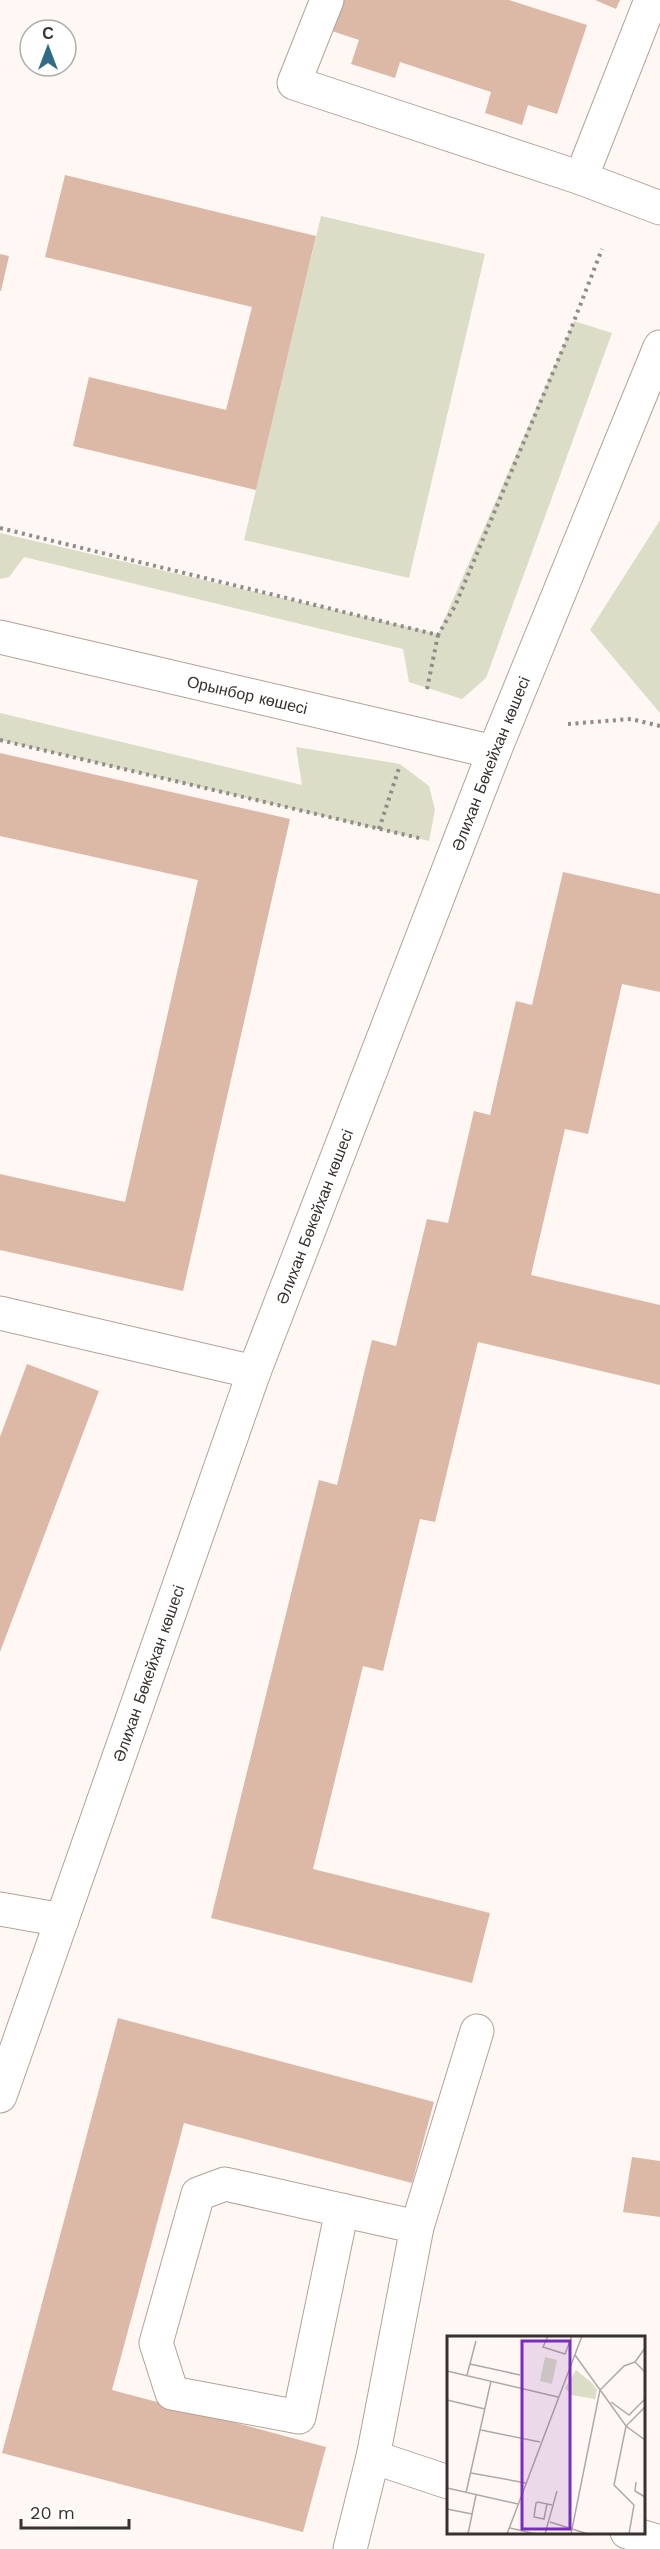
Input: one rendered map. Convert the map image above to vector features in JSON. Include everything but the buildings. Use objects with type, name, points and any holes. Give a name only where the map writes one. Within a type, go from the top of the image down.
[{"type":"street","points":[[327,0],[294,83],[581,178],[660,208]]},
{"type":"street","points":[[581,178],[651,0]]},
{"type":"street","name":"Әлихан Бөкейхан көшесі","points":[[0,2096],[254,1372],[494,752],[660,347]]},
{"type":"street","name":"Орынбор көшесі","points":[[0,637],[494,752]]},
{"type":"street","points":[[0,1313],[254,1372]]},
{"type":"street","points":[[0,1909],[62,1920]]},
{"type":"street","points":[[350,2549],[373,2457],[417,2227],[477,2031]]},
{"type":"street","points":[[342,2210],[299,2417],[172,2393],[156,2343],[198,2194],[225,2184],[342,2210],[417,2227]]},
{"type":"street","points":[[373,2457],[437,2479]]},
{"type":"street","points":[[634,2534],[660,2542]]},
{"type":"path","points":[[428,689],[438,634],[464,584],[569,334],[602,249]]},
{"type":"path","points":[[0,528],[438,634]]},
{"type":"path","points":[[568,724],[631,719],[660,726]]},
{"type":"path","points":[[0,740],[458,848]]},
{"type":"path","points":[[379,830],[400,764]]},
{"type":"green space","points":[[321,216],[485,254],[409,578],[244,540]]},
{"type":"green space","points":[[574,321],[612,333],[486,678],[462,699],[409,682],[403,649],[24,557],[9,577],[0,579],[0,533],[438,634]]},
{"type":"green space","points":[[660,520],[660,713],[590,630]]},
{"type":"green space","points":[[0,713],[302,785],[296,747],[400,764],[429,786],[435,810],[429,841],[0,740]]}]
